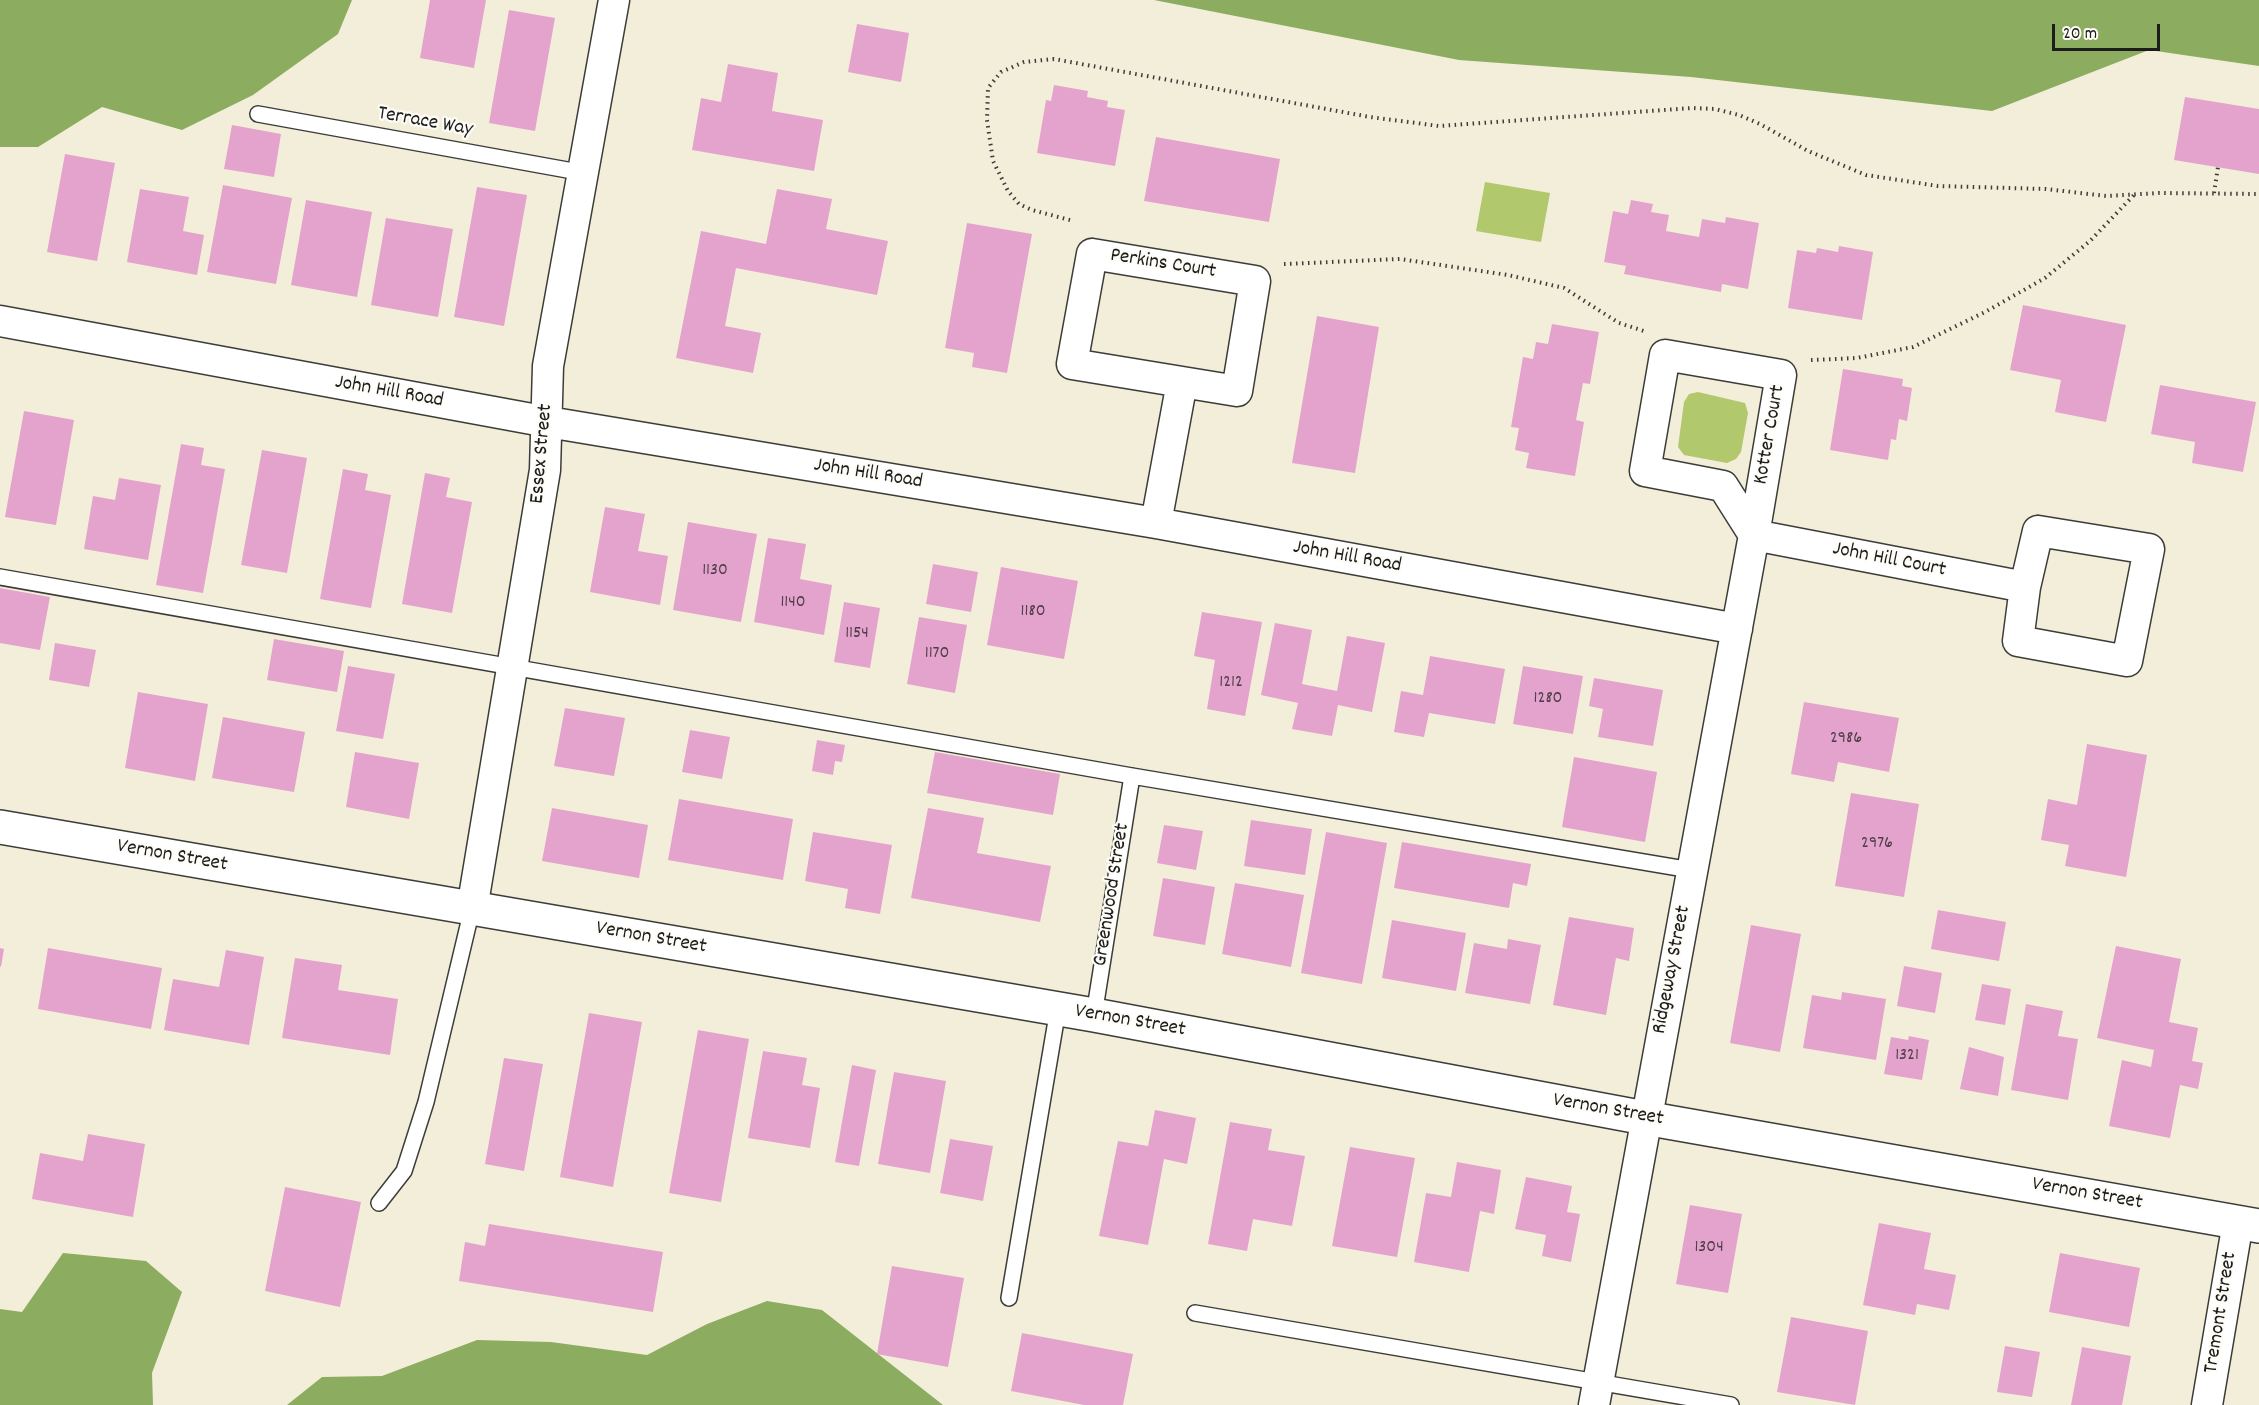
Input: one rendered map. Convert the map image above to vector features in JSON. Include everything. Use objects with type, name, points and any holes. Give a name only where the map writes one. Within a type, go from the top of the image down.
[{"type":"street","name":"Essex Street","points":[[472,909],[545,470],[548,366],[614,0]]},
{"type":"street","name":"Perkins Court","points":[[1092,254],[1255,280],[1237,391],[1182,382],[1071,364],[1092,254]]},
{"type":"street","name":"John Hill Road","points":[[0,321],[548,422],[1156,523],[1737,629]]},
{"type":"street","name":"Kotter Court","points":[[1665,355],[1781,375],[1754,535],[1723,486],[1645,471],[1665,355]]},
{"type":"street","points":[[1156,523],[1182,382]]},
{"type":"street","points":[[2038,531],[2149,549],[2127,661],[2018,641],[2025,587],[2038,531]]},
{"type":"street","name":"Ridgeway Street","points":[[1597,1393],[1645,1118],[1754,535]]},
{"type":"street","name":"John Hill Court","points":[[1754,535],[2025,587]]},
{"type":"street","name":"Vernon Street","points":[[0,827],[1094,1015],[1645,1118],[2248,1224]]},
{"type":"street","name":"Tremont Street","points":[[2207,1405],[2248,1224]]},
{"type":"lane","name":"Terrace Way","points":[[258,114],[584,173]]},
{"type":"lane","points":[[0,577],[1132,776],[1691,870]]},
{"type":"lane","name":"Greenwood Street","points":[[1094,1015],[1132,776]]},
{"type":"lane","points":[[379,1203],[404,1171],[426,1102],[472,909]]},
{"type":"lane","points":[[1009,1298],[1058,1009]]},
{"type":"lane","points":[[1195,1313],[1597,1393],[1731,1405]]},
{"type":"path","points":[[1070,220],[1032,210],[1019,204],[1008,191],[993,161],[987,120],[988,88],[1001,72],[1024,62],[1054,60],[1358,115],[1439,126],[1692,108],[1715,110],[1749,119],[1808,151],[1866,175],[1938,186],[2046,189],[2106,196],[2259,194]]},
{"type":"path","points":[[2214,193],[2218,167]]},
{"type":"path","points":[[1811,360],[1857,358],[1913,347],[1985,312],[2045,278],[2090,241],[2135,194]]},
{"type":"path","points":[[1283,264],[1400,259],[1508,275],[1564,288],[1619,323],[1646,331]]},
{"type":"green space","points":[[0,0],[352,0],[338,34],[253,95],[182,130],[102,107],[38,147],[0,147]]},
{"type":"green space","points":[[1154,0],[2259,0],[2259,66],[2149,50],[1992,111],[1691,77],[1459,60]]},
{"type":"green space","points":[[1485,182],[1550,193],[1541,242],[1476,231]]},
{"type":"green space","points":[[1698,392],[1745,403],[1748,413],[1741,452],[1736,459],[1727,463],[1684,455],[1678,447],[1684,402],[1689,394]]},
{"type":"green space","points":[[63,1253],[146,1261],[182,1292],[152,1373],[153,1405],[0,1405],[0,1309],[22,1312]]},
{"type":"green space","points":[[767,1301],[822,1310],[943,1405],[287,1405],[322,1377],[382,1376],[477,1340],[551,1342],[647,1355],[707,1324]]},
{"type":"building","points":[[430,0],[486,0],[474,68],[420,58]]},
{"type":"building","points":[[509,10],[555,18],[535,131],[489,123]]},
{"type":"building","points":[[857,24],[909,33],[901,82],[848,72]]},
{"type":"building","points":[[728,64],[778,73],[772,111],[823,120],[814,171],[692,150],[701,98],[721,102]]},
{"type":"building","points":[[1054,85],[1088,91],[1087,97],[1108,101],[1107,107],[1125,110],[1115,166],[1037,153],[1046,100],[1051,101]]},
{"type":"building","points":[[2185,97],[2259,109],[2259,174],[2174,160]]},
{"type":"building","points":[[232,125],[281,134],[274,177],[224,169]]},
{"type":"building","points":[[1156,137],[1280,159],[1269,222],[1144,201]]},
{"type":"building","points":[[65,154],[115,163],[97,261],[47,252]]},
{"type":"building","points":[[223,185],[292,198],[276,284],[207,272]]},
{"type":"building","points":[[477,187],[527,195],[504,326],[454,317]]},
{"type":"building","points":[[140,189],[189,197],[183,231],[204,235],[197,275],[127,262]]},
{"type":"building","points":[[777,189],[832,199],[826,229],[888,241],[877,295],[736,268],[725,326],[761,333],[753,373],[676,358],[701,231],[766,244]]},
{"type":"building","points":[[306,200],[372,212],[357,297],[291,285]]},
{"type":"building","points":[[1631,200],[1653,204],[1651,212],[1669,215],[1666,231],[1699,237],[1702,219],[1725,223],[1726,217],[1759,223],[1748,289],[1722,284],[1721,292],[1624,274],[1626,266],[1604,262],[1613,211],[1628,214]]},
{"type":"building","points":[[386,218],[453,229],[438,317],[371,305]]},
{"type":"building","points":[[967,223],[1032,234],[1007,373],[972,367],[974,353],[945,348]]},
{"type":"building","points":[[1839,246],[1873,252],[1862,320],[1788,308],[1797,250],[1816,253],[1817,248],[1838,252]]},
{"type":"building","points":[[2023,305],[2126,325],[2106,422],[2055,412],[2061,380],[2010,370]]},
{"type":"building","points":[[1317,316],[1379,327],[1355,473],[1292,463]]},
{"type":"building","points":[[1552,324],[1599,332],[1590,384],[1583,383],[1576,420],[1584,422],[1575,476],[1526,468],[1529,453],[1515,450],[1519,428],[1511,427],[1523,357],[1533,359],[1536,342],[1548,344]]},
{"type":"building","points":[[1843,369],[1903,379],[1902,386],[1912,388],[1907,421],[1899,419],[1896,440],[1891,439],[1888,460],[1830,450]]},
{"type":"building","points":[[2160,385],[2256,402],[2243,472],[2192,463],[2195,442],[2151,434]]},
{"type":"building","points":[[24,411],[74,420],[56,525],[5,517]]},
{"type":"building","points":[[181,444],[204,448],[201,465],[225,469],[203,593],[156,585]]},
{"type":"building","points":[[262,450],[307,458],[287,573],[241,565]]},
{"type":"building","points":[[343,469],[368,474],[365,490],[391,495],[371,608],[320,599]]},
{"type":"building","points":[[425,473],[450,478],[446,497],[472,502],[452,613],[402,604]]},
{"type":"building","points":[[119,478],[161,485],[148,560],[84,549],[93,496],[115,500]]},
{"type":"building","points":[[605,507],[645,514],[638,551],[668,556],[660,605],[590,592]]},
{"type":"building","points":[[688,522],[757,534],[741,622],[673,610]]},
{"type":"building","points":[[768,538],[806,544],[800,579],[832,585],[824,635],[754,622]]},
{"type":"building","points":[[933,564],[978,572],[971,612],[926,604]]},
{"type":"building","points":[[1001,567],[1078,581],[1064,659],[987,645]]},
{"type":"building","points":[[0,588],[50,597],[40,650],[0,643]]},
{"type":"building","points":[[844,602],[880,608],[870,668],[834,662]]},
{"type":"building","points":[[1202,612],[1262,622],[1245,716],[1207,709],[1215,660],[1194,656]]},
{"type":"building","points":[[919,617],[967,625],[955,693],[907,684]]},
{"type":"building","points":[[1275,623],[1312,630],[1302,684],[1337,691],[1347,636],[1385,643],[1372,712],[1338,705],[1332,736],[1292,729],[1298,703],[1261,695]]},
{"type":"building","points":[[274,639],[344,651],[337,692],[267,680]]},
{"type":"building","points":[[55,643],[96,650],[89,687],[49,680]]},
{"type":"building","points":[[1430,656],[1505,669],[1495,724],[1429,713],[1424,737],[1394,732],[1401,691],[1423,695]]},
{"type":"building","points":[[348,666],[395,674],[383,739],[336,731]]},
{"type":"building","points":[[1523,666],[1583,676],[1573,734],[1513,724]]},
{"type":"building","points":[[1594,678],[1663,690],[1653,746],[1598,737],[1603,709],[1589,706]]},
{"type":"building","points":[[138,692],[208,704],[195,781],[125,768]]},
{"type":"building","points":[[1804,702],[1899,718],[1889,772],[1838,762],[1834,782],[1791,774]]},
{"type":"building","points":[[565,708],[625,718],[614,776],[554,766]]},
{"type":"building","points":[[223,717],[305,732],[294,792],[212,778]]},
{"type":"building","points":[[690,730],[730,737],[722,779],[682,772]]},
{"type":"building","points":[[817,740],[845,745],[842,762],[835,761],[833,775],[812,771]]},
{"type":"building","points":[[2087,744],[2147,755],[2126,877],[2065,866],[2069,845],[2041,840],[2048,799],[2077,805]]},
{"type":"building","points":[[355,752],[419,763],[409,819],[346,807]]},
{"type":"building","points":[[935,752],[1060,774],[1053,815],[927,793]]},
{"type":"building","points":[[1574,757],[1657,772],[1645,842],[1562,827]]},
{"type":"building","points":[[1851,793],[1919,804],[1904,897],[1835,886]]},
{"type":"building","points":[[679,799],[793,819],[783,880],[668,860]]},
{"type":"building","points":[[552,808],[648,825],[639,878],[542,861]]},
{"type":"building","points":[[928,808],[984,818],[977,853],[1051,866],[1040,922],[911,898]]},
{"type":"building","points":[[1251,820],[1312,829],[1305,875],[1244,866]]},
{"type":"building","points":[[1164,825],[1203,831],[1196,870],[1157,863]]},
{"type":"building","points":[[813,832],[892,845],[880,914],[845,908],[848,889],[805,881]]},
{"type":"building","points":[[1326,832],[1387,843],[1362,984],[1301,973]]},
{"type":"building","points":[[1402,842],[1531,864],[1527,886],[1513,883],[1509,908],[1394,888]]},
{"type":"building","points":[[1163,878],[1215,887],[1205,945],[1153,936]]},
{"type":"building","points":[[1235,883],[1304,895],[1291,967],[1222,954]]},
{"type":"building","points":[[1938,910],[2006,922],[1999,961],[1931,949]]},
{"type":"building","points":[[1569,917],[1634,928],[1629,961],[1616,958],[1606,1015],[1553,1005]]},
{"type":"building","points":[[1392,920],[1466,933],[1456,991],[1382,978]]},
{"type":"building","points":[[1751,925],[1801,934],[1780,1052],[1730,1043]]},
{"type":"building","points":[[1508,939],[1541,945],[1530,1004],[1465,993],[1474,943],[1507,949]]},
{"type":"building","points":[[2116,946],[2181,959],[2169,1022],[2198,1028],[2192,1061],[2203,1063],[2198,1089],[2180,1085],[2170,1138],[2109,1126],[2122,1060],[2151,1067],[2154,1050],[2097,1038]]},
{"type":"building","points":[[0,948],[4,949],[1,967],[0,966]]},
{"type":"building","points":[[48,948],[162,968],[151,1029],[38,1009]]},
{"type":"building","points":[[226,950],[264,957],[249,1045],[164,1030],[173,979],[219,987]]},
{"type":"building","points":[[295,958],[342,965],[338,990],[398,999],[390,1055],[282,1038]]},
{"type":"building","points":[[1904,966],[1942,973],[1935,1013],[1897,1006]]},
{"type":"building","points":[[1982,984],[2011,989],[2005,1025],[1975,1020]]},
{"type":"building","points":[[1842,992],[1886,999],[1876,1060],[1803,1048],[1812,995],[1841,1000]]},
{"type":"building","points":[[2026,1004],[2063,1011],[2058,1036],[2078,1039],[2068,1100],[2011,1090]]},
{"type":"building","points":[[589,1013],[642,1022],[613,1187],[560,1177]]},
{"type":"building","points":[[698,1030],[749,1039],[721,1202],[669,1193]]},
{"type":"building","points":[[1909,1036],[1929,1040],[1922,1080],[1884,1074],[1891,1037],[1908,1040]]},
{"type":"building","points":[[1969,1047],[2004,1057],[1998,1096],[1960,1089]]},
{"type":"building","points":[[763,1051],[807,1058],[802,1085],[820,1088],[810,1148],[748,1138]]},
{"type":"building","points":[[504,1058],[543,1064],[524,1171],[485,1164]]},
{"type":"building","points":[[852,1065],[876,1070],[859,1166],[835,1162]]},
{"type":"building","points":[[894,1072],[946,1081],[930,1173],[878,1164]]},
{"type":"building","points":[[1155,1110],[1196,1118],[1187,1164],[1164,1159],[1148,1245],[1099,1236],[1118,1141],[1148,1146]]},
{"type":"building","points":[[1230,1122],[1272,1129],[1268,1150],[1305,1156],[1292,1226],[1253,1219],[1247,1251],[1208,1244]]},
{"type":"building","points":[[88,1134],[145,1144],[133,1217],[32,1199],[40,1153],[83,1161]]},
{"type":"building","points":[[950,1139],[993,1146],[983,1201],[940,1193]]},
{"type":"building","points":[[1350,1147],[1415,1158],[1397,1257],[1332,1246]]},
{"type":"building","points":[[1457,1162],[1501,1170],[1494,1214],[1480,1211],[1469,1272],[1414,1262],[1426,1193],[1451,1197]]},
{"type":"building","points":[[1526,1177],[1572,1186],[1567,1212],[1580,1214],[1571,1262],[1542,1256],[1546,1235],[1515,1229]]},
{"type":"building","points":[[285,1187],[361,1202],[340,1307],[265,1291]]},
{"type":"building","points":[[1690,1205],[1742,1214],[1728,1293],[1676,1284]]},
{"type":"building","points":[[1879,1223],[1931,1233],[1924,1269],[1956,1275],[1949,1310],[1917,1304],[1915,1315],[1863,1305]]},
{"type":"building","points":[[489,1224],[663,1252],[653,1312],[459,1281],[465,1242],[485,1246]]},
{"type":"building","points":[[2060,1253],[2140,1268],[2129,1327],[2049,1312]]},
{"type":"building","points":[[892,1266],[964,1278],[948,1367],[877,1354]]},
{"type":"building","points":[[1791,1317],[1868,1331],[1855,1405],[1777,1392]]},
{"type":"building","points":[[1022,1333],[1133,1354],[1123,1405],[1084,1405],[1011,1391]]},
{"type":"building","points":[[2005,1346],[2040,1352],[2032,1397],[1997,1392]]},
{"type":"building","points":[[2082,1347],[2131,1356],[2122,1405],[2071,1405]]}]
